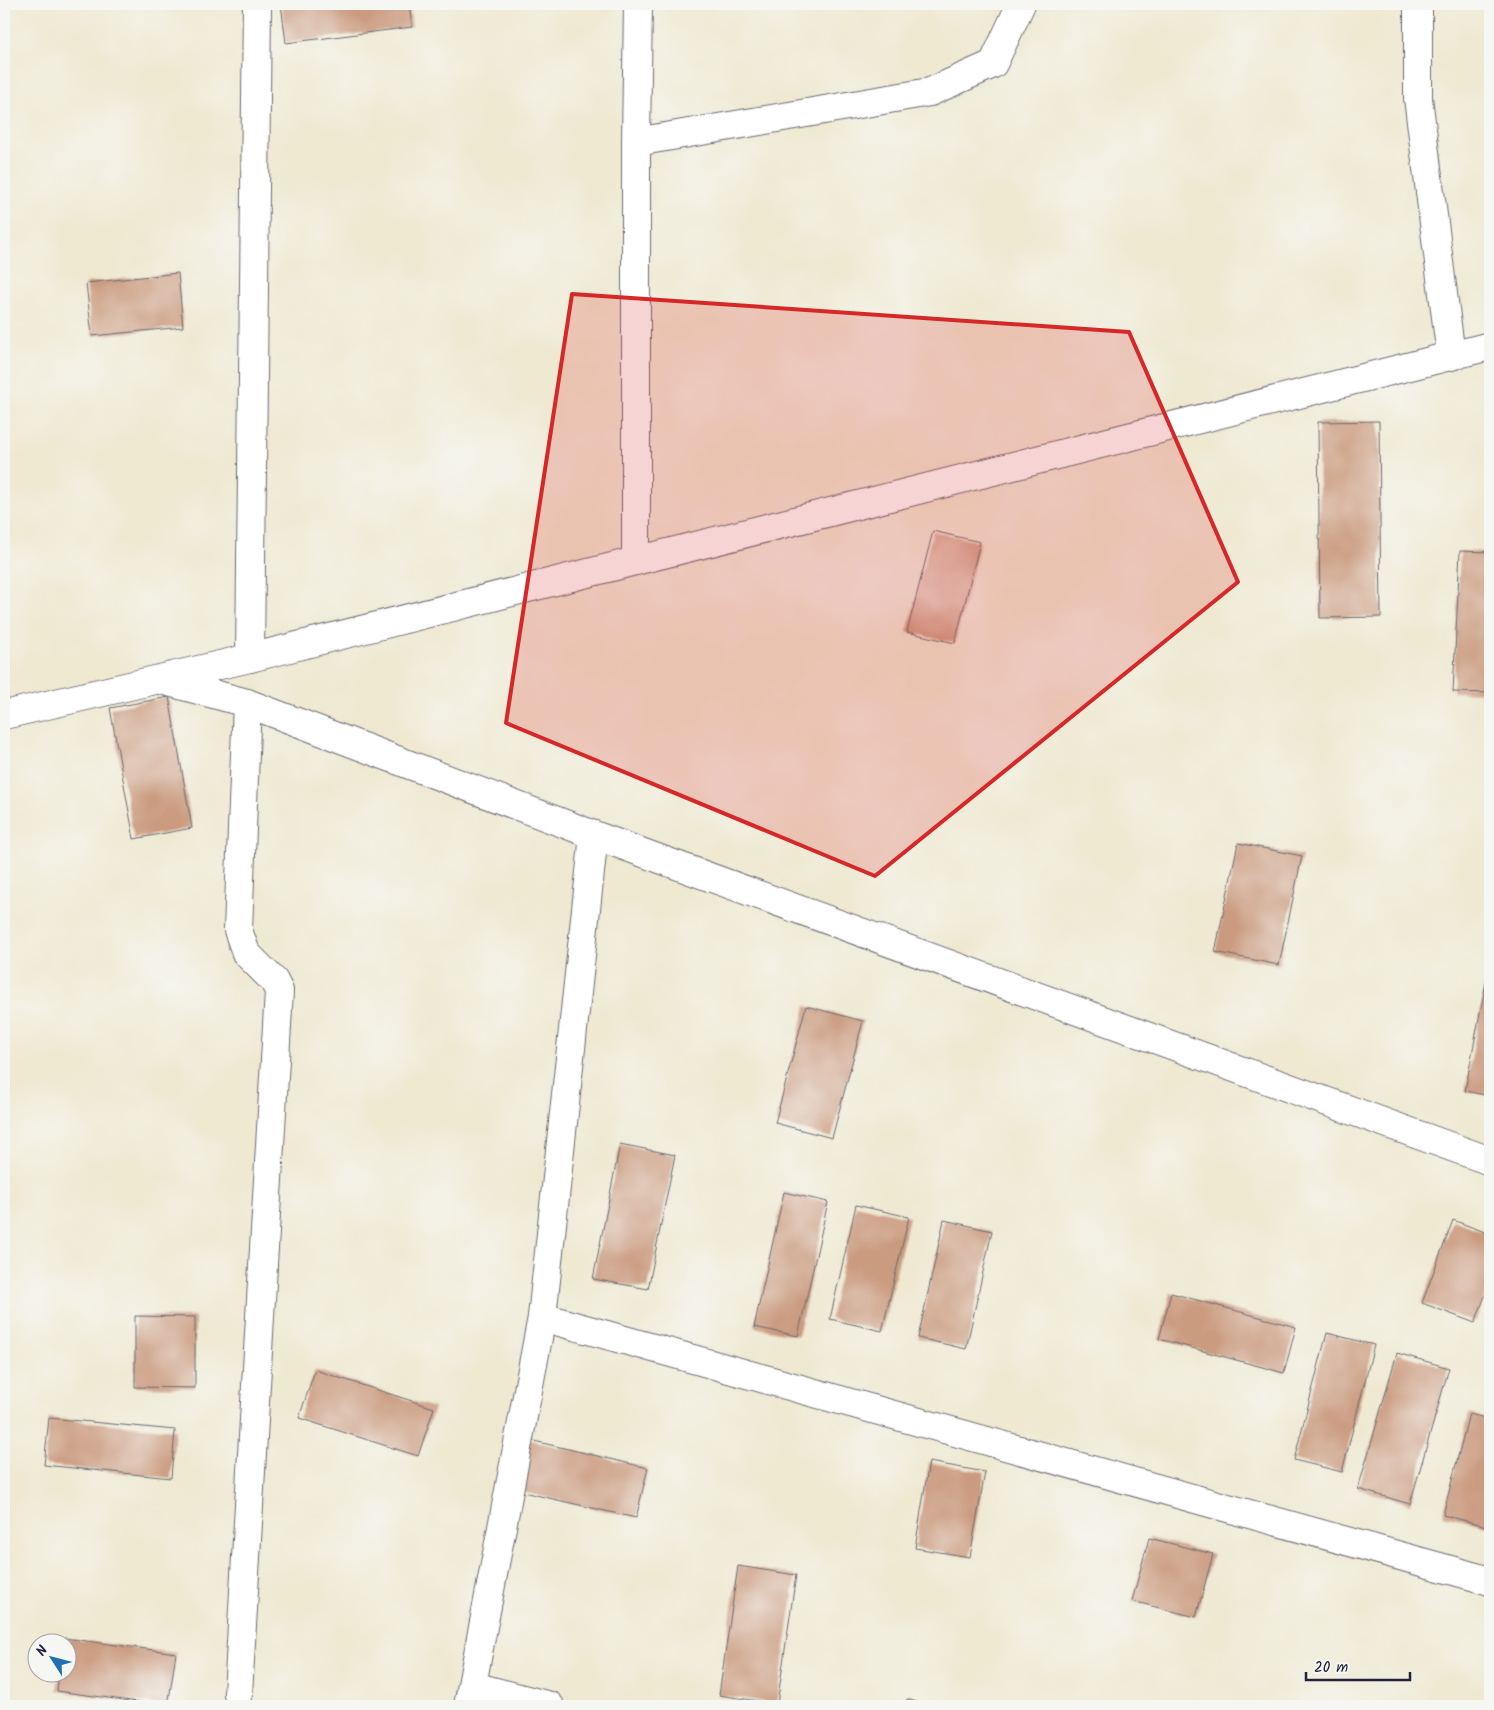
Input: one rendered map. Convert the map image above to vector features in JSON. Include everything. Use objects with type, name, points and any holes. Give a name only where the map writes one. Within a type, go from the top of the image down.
[{"type":"street","points":[[250,658],[257,4]]},
{"type":"street","points":[[636,561],[636,142],[638,4]]},
{"type":"street","points":[[636,142],[930,92],[993,64],[1020,4]]},
{"type":"street","points":[[1418,4],[1418,98],[1451,356]]},
{"type":"street","points":[[4,715],[250,658],[1490,346]]},
{"type":"street","points":[[158,679],[247,703],[594,835],[1490,1161]]},
{"type":"street","points":[[238,1694],[279,992],[274,981],[246,953],[238,930],[247,703]]},
{"type":"street","points":[[550,1706],[471,1696],[542,1317],[594,835]]},
{"type":"street","points":[[542,1317],[1490,1581]]},
{"type":"highlighted area","points":[[572,294],[1129,332],[1238,582],[875,876],[506,723]]},
{"type":"building","points":[[281,4],[409,4],[412,27],[286,43]]},
{"type":"building","points":[[178,273],[183,327],[92,336],[86,283]]},
{"type":"building","points":[[1379,421],[1381,617],[1320,618],[1318,422]]},
{"type":"building","points":[[933,531],[980,542],[955,643],[907,632]]},
{"type":"building","points":[[1460,551],[1490,552],[1490,693],[1453,692]]},
{"type":"building","points":[[169,697],[192,828],[134,839],[110,708]]},
{"type":"building","points":[[1238,843],[1302,856],[1279,965],[1215,952]]},
{"type":"building","points":[[1490,966],[1490,1096],[1465,1091]]},
{"type":"building","points":[[806,1006],[863,1021],[832,1138],[775,1123]]},
{"type":"building","points":[[620,1144],[675,1155],[648,1289],[593,1279]]},
{"type":"building","points":[[784,1192],[828,1202],[798,1336],[754,1327]]},
{"type":"building","points":[[856,1205],[909,1217],[882,1331],[830,1319]]},
{"type":"building","points":[[944,1220],[992,1231],[966,1349],[918,1338]]},
{"type":"building","points":[[1453,1220],[1490,1234],[1490,1282],[1475,1323],[1422,1303]]},
{"type":"building","points":[[1171,1293],[1296,1327],[1284,1373],[1159,1339]]},
{"type":"building","points":[[135,1316],[195,1317],[195,1388],[135,1387]]},
{"type":"building","points":[[1327,1333],[1374,1345],[1342,1472],[1294,1460]]},
{"type":"building","points":[[1397,1353],[1449,1368],[1410,1504],[1358,1489]]},
{"type":"building","points":[[315,1370],[434,1408],[418,1456],[299,1418]]},
{"type":"building","points":[[1469,1414],[1490,1419],[1490,1527],[1443,1515]]},
{"type":"building","points":[[49,1418],[175,1430],[171,1478],[44,1465]]},
{"type":"building","points":[[526,1439],[648,1468],[636,1518],[514,1490]]},
{"type":"building","points":[[929,1462],[985,1472],[970,1557],[915,1548]]},
{"type":"building","points":[[1149,1538],[1213,1554],[1196,1617],[1132,1601]]},
{"type":"building","points":[[738,1566],[796,1575],[777,1704],[719,1695]]},
{"type":"building","points":[[78,1640],[176,1653],[168,1706],[57,1691],[58,1682],[78,1682]]},
{"type":"building","points":[[907,1699],[930,1706],[904,1706]]}]
